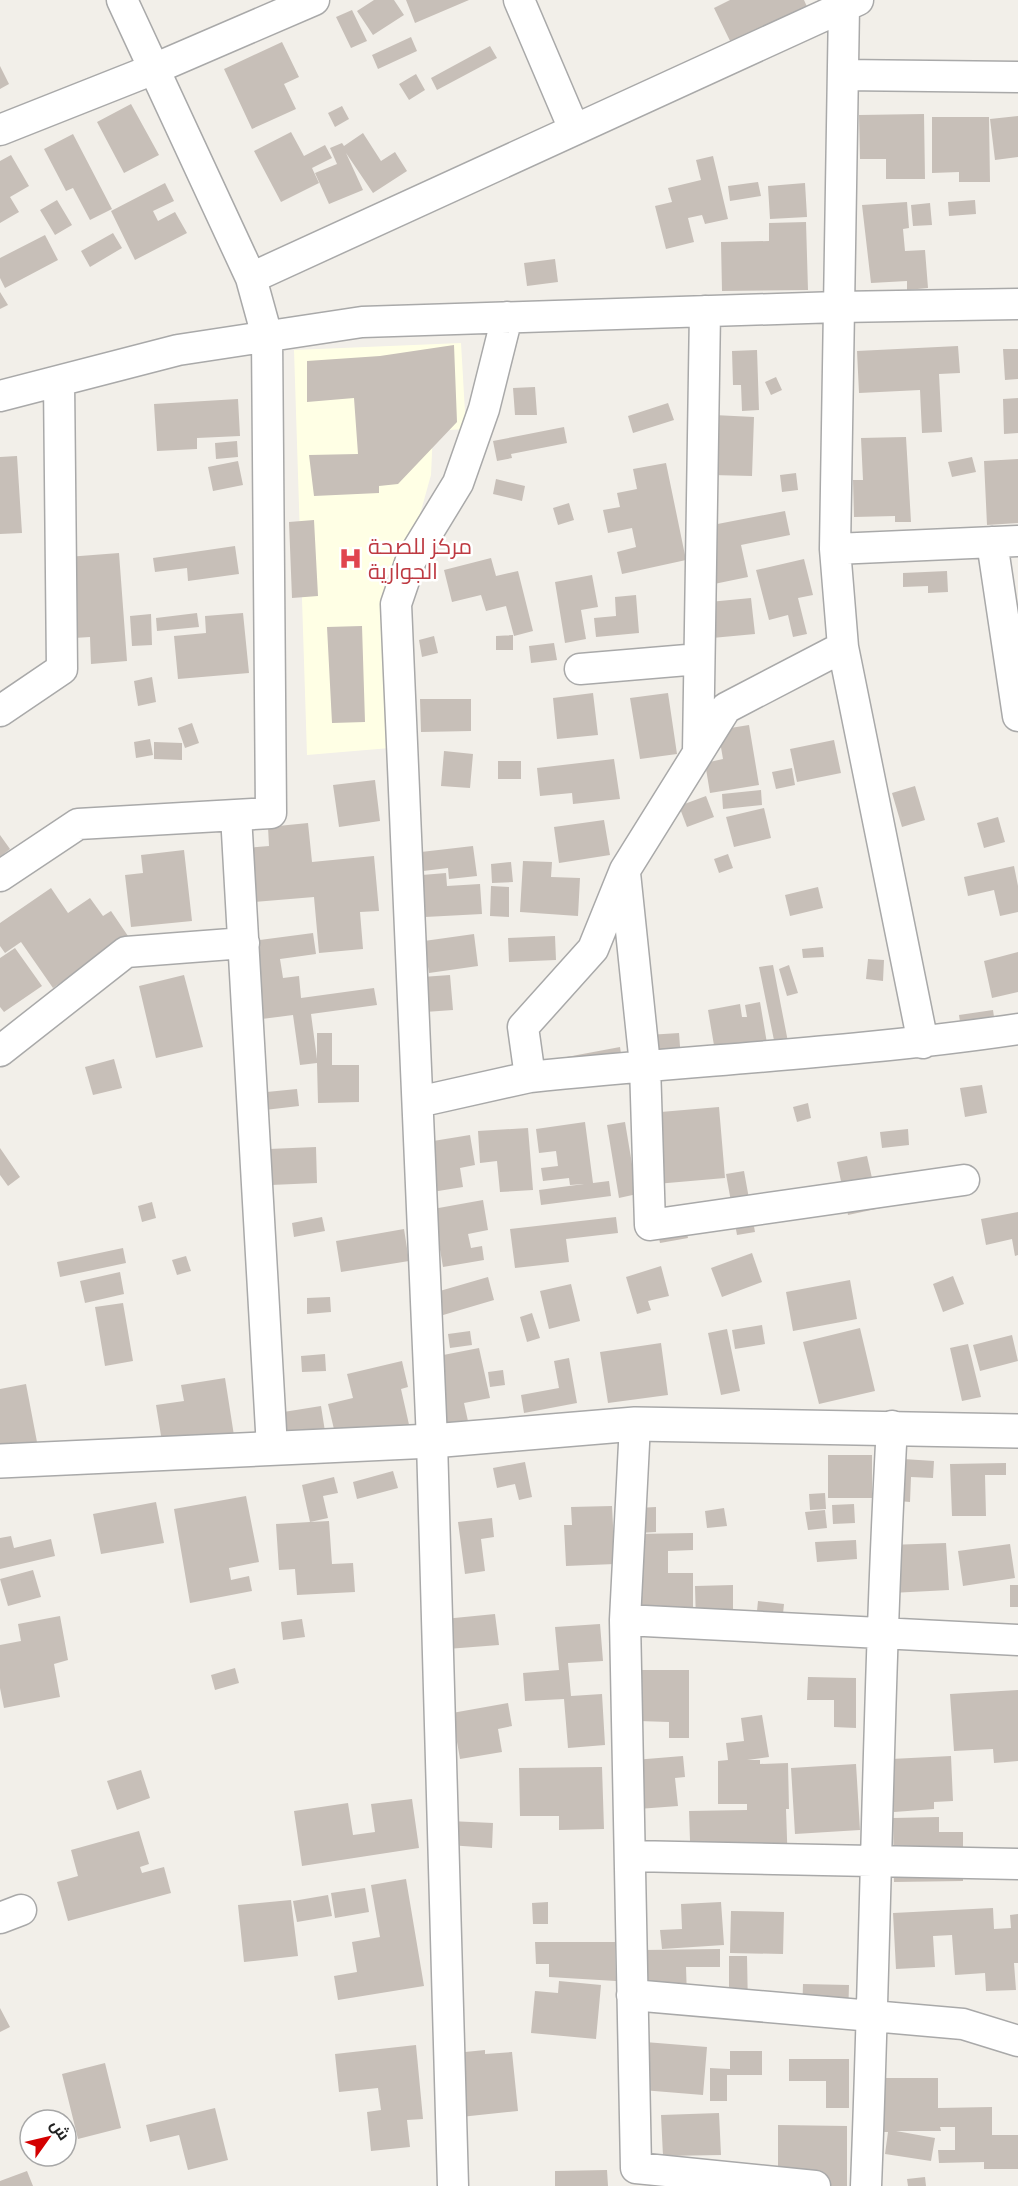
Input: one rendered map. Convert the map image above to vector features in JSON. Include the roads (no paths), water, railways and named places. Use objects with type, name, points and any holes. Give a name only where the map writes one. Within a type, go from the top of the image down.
[{"type":"street","points":[[0,876],[78,824],[271,813],[267,336],[251,278],[122,0]]},
{"type":"street","points":[[0,130],[154,69],[314,0]]},
{"type":"street","points":[[519,0],[574,129]]},
{"type":"street","points":[[251,278],[848,2],[843,75],[835,549],[843,647],[923,1043]]},
{"type":"street","points":[[843,75],[1018,77]]},
{"type":"street","points":[[0,396],[178,350],[362,322],[838,306],[1018,304]]},
{"type":"street","points":[[698,753],[705,311]]},
{"type":"street","points":[[453,2186],[432,1441],[396,604],[411,560],[458,483],[484,409],[507,317]]},
{"type":"street","points":[[0,711],[62,669],[59,381]]},
{"type":"street","points":[[835,549],[1005,542],[1018,716]]},
{"type":"street","points":[[530,1077],[524,1027],[593,949],[625,870],[726,708],[843,647]]},
{"type":"street","points":[[580,669],[699,659]]},
{"type":"street","points":[[236,815],[272,1449]]},
{"type":"street","points":[[625,870],[645,1065],[651,1225],[964,1180]]},
{"type":"street","points":[[0,1050],[126,952],[244,943]]},
{"type":"street","points":[[418,1102],[530,1077],[645,1065],[923,1043],[1018,1029]]},
{"type":"street","points":[[0,1461],[432,1441],[635,1424],[892,1426],[1018,1431]]},
{"type":"street","points":[[635,1424],[625,1620],[636,2168],[815,2186]]},
{"type":"street","points":[[866,2186],[878,1859],[881,1631],[892,1426]]},
{"type":"street","points":[[625,1620],[881,1631],[1018,1640]]},
{"type":"street","points":[[630,1856],[878,1859],[1018,1864]]},
{"type":"street","points":[[632,1995],[963,2024],[1018,2041]]},
{"type":"place","name":"مركز للصحة الجوارية","points":[[350,559]]}]
